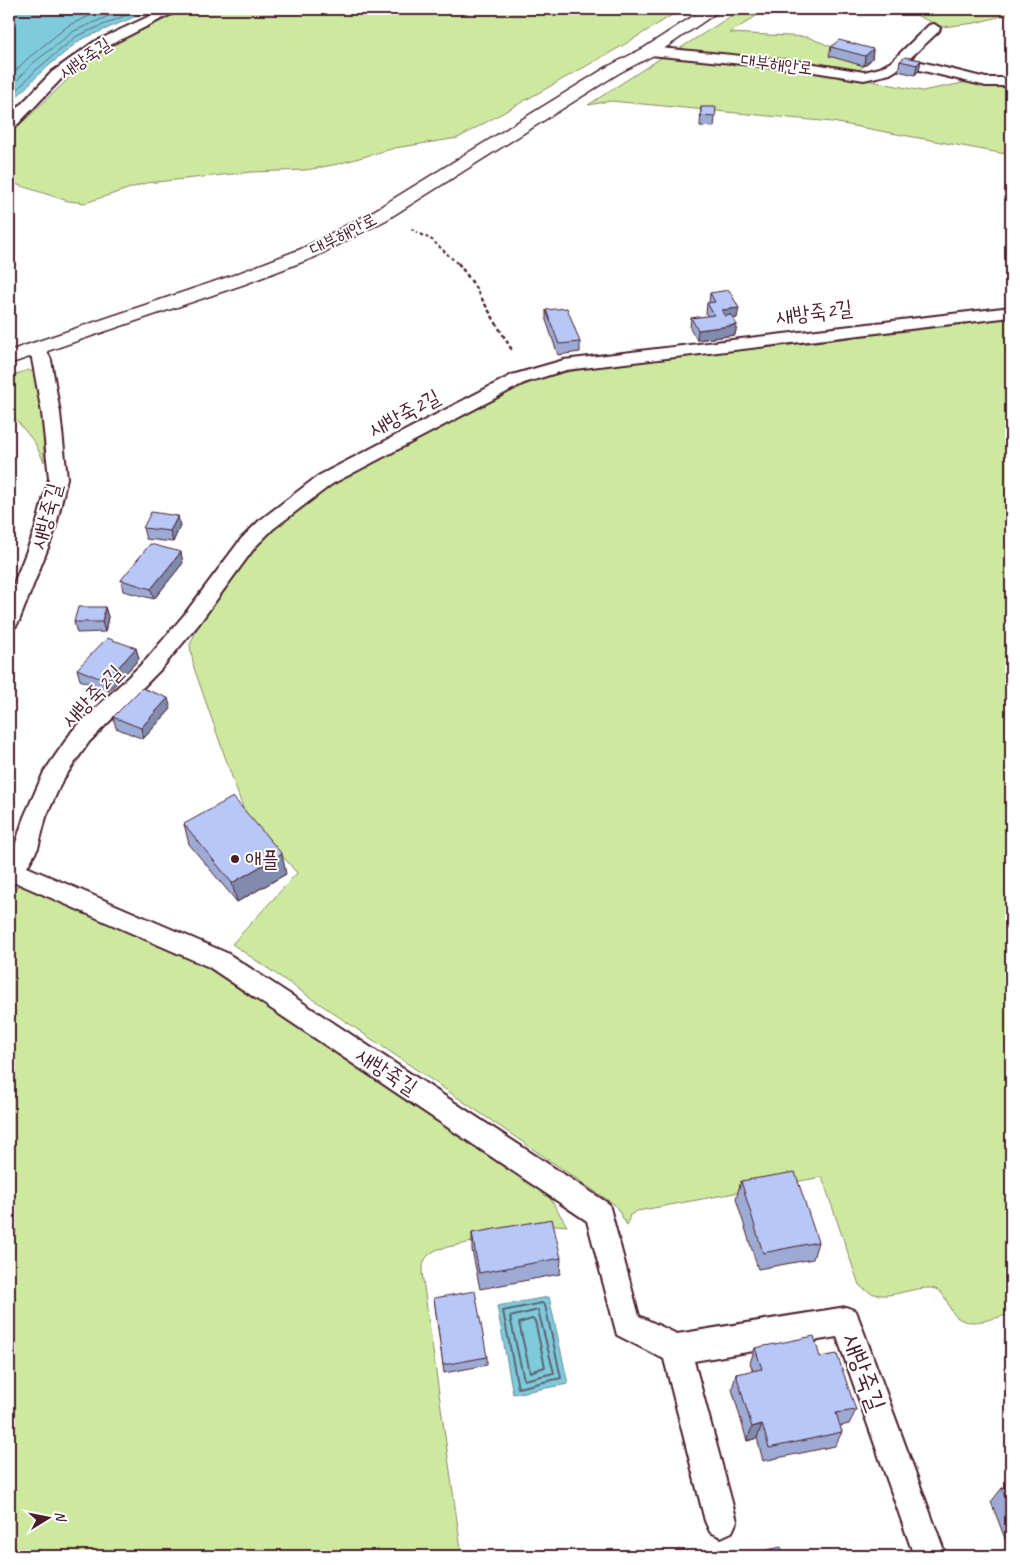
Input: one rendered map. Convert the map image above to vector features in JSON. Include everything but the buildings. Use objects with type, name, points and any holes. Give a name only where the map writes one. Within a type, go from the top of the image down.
[{"type":"street","name":"대부해안로","points":[[9,358],[238,280],[308,253],[379,216],[612,70],[650,50],[714,9]]},
{"type":"lane","name":"새방죽길","points":[[9,125],[57,76],[99,45],[175,9]]},
{"type":"lane","name":"대부해안로","points":[[650,50],[802,66],[864,76],[885,71],[900,61],[934,28]]},
{"type":"lane","points":[[900,61],[986,82],[1011,82]]},
{"type":"lane","name":"새방죽2길","points":[[11,874],[26,848],[35,817],[52,778],[81,736],[154,664],[191,620],[248,543],[266,525],[325,480],[532,374],[564,365],[1011,312]]},
{"type":"lane","name":"새방죽길","points":[[9,621],[45,530],[58,478],[51,413],[42,360],[38,348]]},
{"type":"lane","name":"새방죽길","points":[[11,874],[218,960],[600,1213],[627,1325],[676,1349],[846,1321],[930,1556]]},
{"type":"lane","points":[[676,1349],[721,1521]]},
{"type":"path","points":[[408,228],[447,250],[467,272],[504,339],[532,374]]},
{"type":"green space","points":[[186,9],[682,9],[622,46],[458,138],[395,148],[338,164],[306,170],[252,172],[146,183],[85,203],[68,201],[9,182],[9,135],[84,64],[108,47]]},
{"type":"green space","points":[[742,9],[767,9],[730,33],[808,37],[837,49],[864,66],[859,70],[848,72],[679,49]]},
{"type":"green space","points":[[912,9],[1011,9],[1011,16],[1006,15],[975,23],[942,27],[918,16]]},
{"type":"green space","points":[[664,56],[827,72],[922,91],[973,81],[1011,84],[1011,155],[832,122],[611,101],[588,105]]},
{"type":"green space","points":[[1011,317],[1011,1314],[967,1322],[957,1317],[941,1292],[936,1289],[919,1289],[884,1295],[867,1291],[859,1285],[822,1177],[637,1211],[630,1215],[627,1225],[615,1205],[232,944],[297,873],[244,811],[194,668],[190,645],[198,626],[230,579],[262,541],[298,507],[333,484],[520,387],[543,377],[598,366]]},
{"type":"green space","points":[[28,370],[36,373],[37,378],[44,440],[44,462],[35,443],[9,411],[9,377]]},
{"type":"green space","points":[[22,884],[205,963],[540,1182],[567,1226],[556,1225],[438,1249],[426,1258],[423,1265],[422,1273],[462,1556],[9,1556],[9,891]]},
{"type":"water","points":[[9,9],[153,9],[80,40],[40,73],[9,105]]},
{"type":"water","points":[[549,1297],[568,1384],[513,1394],[497,1306]]},
{"type":"place","name":"애플","points":[[235,859]]}]
